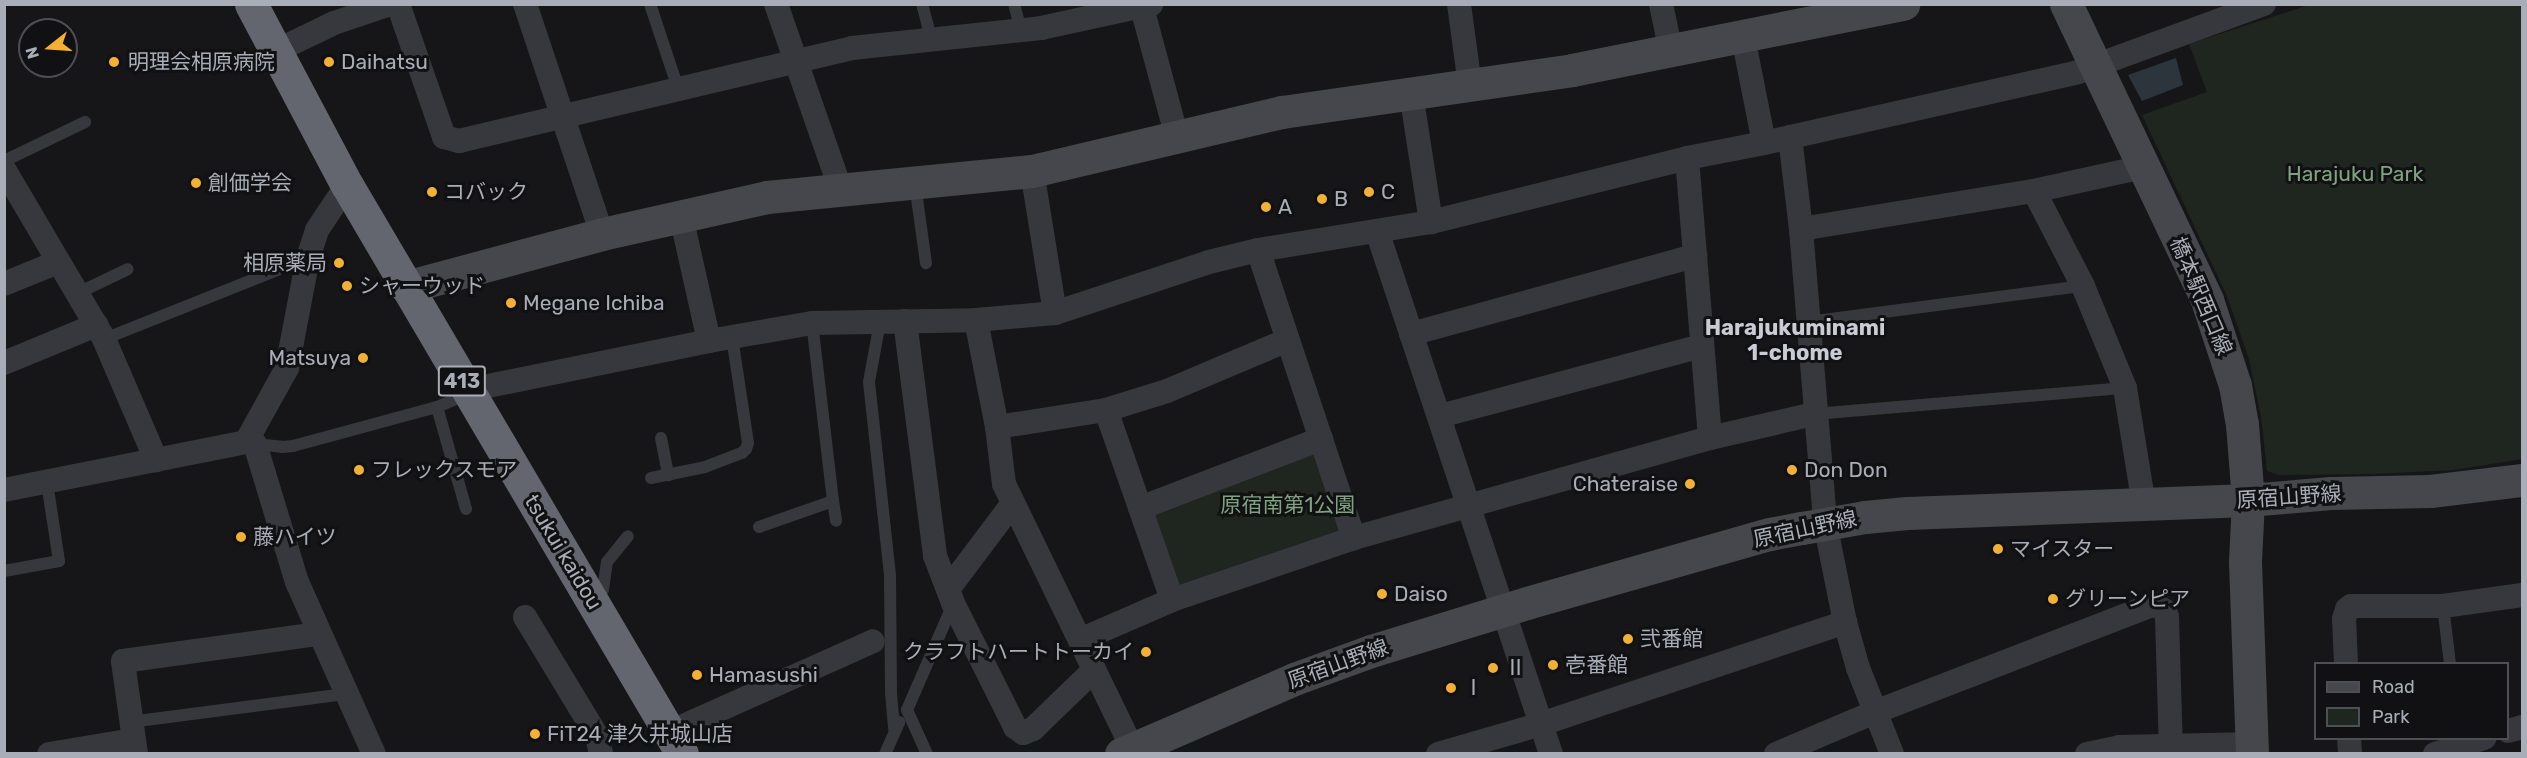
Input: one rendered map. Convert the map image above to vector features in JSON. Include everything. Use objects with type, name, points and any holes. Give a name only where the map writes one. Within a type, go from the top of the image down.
[{"type":"highway","name":"tsukui kaidou","points":[[251,4],[274,52],[347,185],[676,743]]},
{"type":"street","points":[[274,52],[334,23],[390,4]]},
{"type":"street","points":[[398,4],[444,137],[459,141],[795,60],[878,43],[1021,30],[1145,5],[1177,137]]},
{"type":"street","points":[[525,4],[602,234]]},
{"type":"street","points":[[776,4],[840,188]]},
{"type":"street","points":[[1459,4],[1470,85]]},
{"type":"street","points":[[1661,4],[1671,52]]},
{"type":"street","points":[[406,287],[602,234],[767,197],[840,188],[1032,171],[1282,112],[1470,85],[1671,52],[1902,4]]},
{"type":"street","name":"橋本駅西口線","points":[[2066,4],[2207,300],[2224,348],[2242,424],[2248,500],[2245,562],[2252,749]]},
{"type":"street","points":[[469,393],[483,387],[812,323],[976,320],[1055,313],[1209,262],[1258,250],[1431,222],[1688,158],[1764,143],[2096,67],[2221,12],[2264,4]]},
{"type":"street","points":[[1743,36],[1764,143]]},
{"type":"street","points":[[1411,93],[1431,222]]},
{"type":"street","points":[[1790,137],[1801,228],[1814,414],[1825,523],[1845,622],[1875,712],[1892,753]]},
{"type":"street","points":[[1688,158],[1710,438]]},
{"type":"street","points":[[1801,228],[2034,191],[2143,167]]},
{"type":"street","points":[[4,169],[100,332],[156,460]]},
{"type":"street","points":[[1032,171],[1055,313]]},
{"type":"street","points":[[347,185],[317,230],[308,258],[286,368],[251,443],[297,582],[345,694],[374,753]]},
{"type":"street","points":[[2034,191],[2083,286],[2125,388],[2144,505]]},
{"type":"street","points":[[681,216],[721,339]]},
{"type":"street","points":[[1377,231],[1551,753]]},
{"type":"street","points":[[1258,250],[1354,537]]},
{"type":"street","points":[[1411,334],[1695,256]]},
{"type":"street","points":[[4,284],[58,262]]},
{"type":"street","points":[[976,320],[997,427],[1004,484],[1094,670],[1129,752]]},
{"type":"street","points":[[905,321],[935,556],[951,595],[1019,731],[1029,732],[1034,729],[1094,670]]},
{"type":"street","points":[[4,363],[100,332]]},
{"type":"street","points":[[997,427],[1106,410],[1167,391],[1288,340]]},
{"type":"street","points":[[1440,416],[1701,346]]},
{"type":"street","points":[[1106,410],[1172,600]]},
{"type":"street","points":[[1080,640],[1172,600],[1354,537],[1710,438],[1814,414]]},
{"type":"street","points":[[1140,508],[1321,439]]},
{"type":"street","points":[[4,490],[251,443]]},
{"type":"street","name":"原宿山野線","points":[[1129,752],[1300,677],[1371,651],[1503,610],[1770,534],[1825,523],[1907,513],[2144,505],[2331,493],[2439,490],[2523,480]]},
{"type":"street","points":[[951,595],[1013,503]]},
{"type":"street","points":[[2346,662],[2344,619],[2347,609],[2351,606],[2443,606],[2523,595]]},
{"type":"street","points":[[1776,753],[1875,712],[2155,604],[2165,611],[2167,617],[2171,749]]},
{"type":"street","points":[[525,617],[597,736],[601,753]]},
{"type":"street","points":[[1438,753],[1541,724],[1845,622]]},
{"type":"street","points":[[49,753],[133,738],[122,665],[127,658],[318,634]]},
{"type":"street","points":[[676,743],[873,641]]},
{"type":"street","points":[[2435,753],[2459,742]]},
{"type":"street","points":[[2087,753],[2119,747],[2252,749]]},
{"type":"lane","points":[[650,4],[678,88]]},
{"type":"lane","points":[[922,4],[931,38]]},
{"type":"lane","points":[[1014,4],[1021,30]]},
{"type":"lane","points":[[4,161],[85,122]]},
{"type":"lane","points":[[915,183],[926,263]]},
{"type":"lane","points":[[100,332],[308,258]]},
{"type":"lane","points":[[78,293],[128,269]]},
{"type":"lane","points":[[1808,322],[2083,286]]},
{"type":"lane","points":[[880,322],[869,382],[890,576],[891,693],[894,729]]},
{"type":"lane","points":[[812,323],[836,521]]},
{"type":"lane","points":[[651,478],[705,467],[732,458],[746,449],[748,443],[721,339]]},
{"type":"lane","points":[[1814,414],[2125,388]]},
{"type":"lane","points":[[251,443],[293,446],[437,407],[469,393]]},
{"type":"lane","points":[[437,407],[466,509]]},
{"type":"lane","points":[[661,438],[668,475]]},
{"type":"lane","points":[[4,571],[58,561],[46,483]]},
{"type":"lane","points":[[759,527],[833,501]]},
{"type":"lane","points":[[603,590],[607,562],[628,536]]},
{"type":"lane","points":[[885,753],[894,729],[907,710],[951,595]]},
{"type":"lane","points":[[2443,606],[2450,662]]},
{"type":"lane","points":[[133,738],[345,694]]},
{"type":"lane","points":[[907,710],[927,753]]},
{"type":"green space","name":"Harajuku Park","points":[[2309,5],[2522,5],[2522,459],[2454,470],[2374,474],[2279,475],[2267,471],[2261,417],[2249,359],[2227,296],[2142,115],[2207,92],[2189,44]]},
{"type":"green space","name":"原宿南第1公園","points":[[1321,439],[1354,538],[1172,600],[1140,508]]},
{"type":"shaded area","points":[[2176,58],[2183,85],[2142,101],[2128,75]]},
{"type":"place","name":"明理会相原病院","points":[[114,62]]},
{"type":"place","name":"Daihatsu","points":[[329,62]]},
{"type":"place","name":"創価学会","points":[[196,183]]},
{"type":"place","name":"コバック","points":[[432,192]]},
{"type":"place","name":"C","points":[[1369,192]]},
{"type":"place","name":"B","points":[[1322,199]]},
{"type":"place","name":"A","points":[[1266,207]]},
{"type":"place","name":"相原薬局","points":[[339,263]]},
{"type":"place","name":"シャーウッド","points":[[347,286]]},
{"type":"place","name":"Megane Ichiba","points":[[511,303]]},
{"type":"place","name":"Matsuya","points":[[363,358]]},
{"type":"place","name":"フレックスモア","points":[[359,470]]},
{"type":"place","name":"Don Don","points":[[1792,470]]},
{"type":"place","name":"Chateraise","points":[[1690,484]]},
{"type":"place","name":"藤ハイツ","points":[[241,537]]},
{"type":"place","name":"マイスター","points":[[1998,549]]},
{"type":"place","name":"Daiso","points":[[1382,594]]},
{"type":"place","name":"グリーンピア","points":[[2053,599]]},
{"type":"place","name":"弐番館","points":[[1628,639]]},
{"type":"place","name":"クラフトハートトーカイ","points":[[1146,652]]},
{"type":"place","name":"壱番館","points":[[1553,665]]},
{"type":"place","name":"Ⅱ","points":[[1493,668]]},
{"type":"place","name":"Hamasushi","points":[[697,675]]},
{"type":"place","name":"Ⅰ","points":[[1451,688]]},
{"type":"place","name":"FiT24 津久井城山店","points":[[535,734]]},
{"type":"district","name":"Harajukuminami 1-chome","points":[[1795,340]]}]
